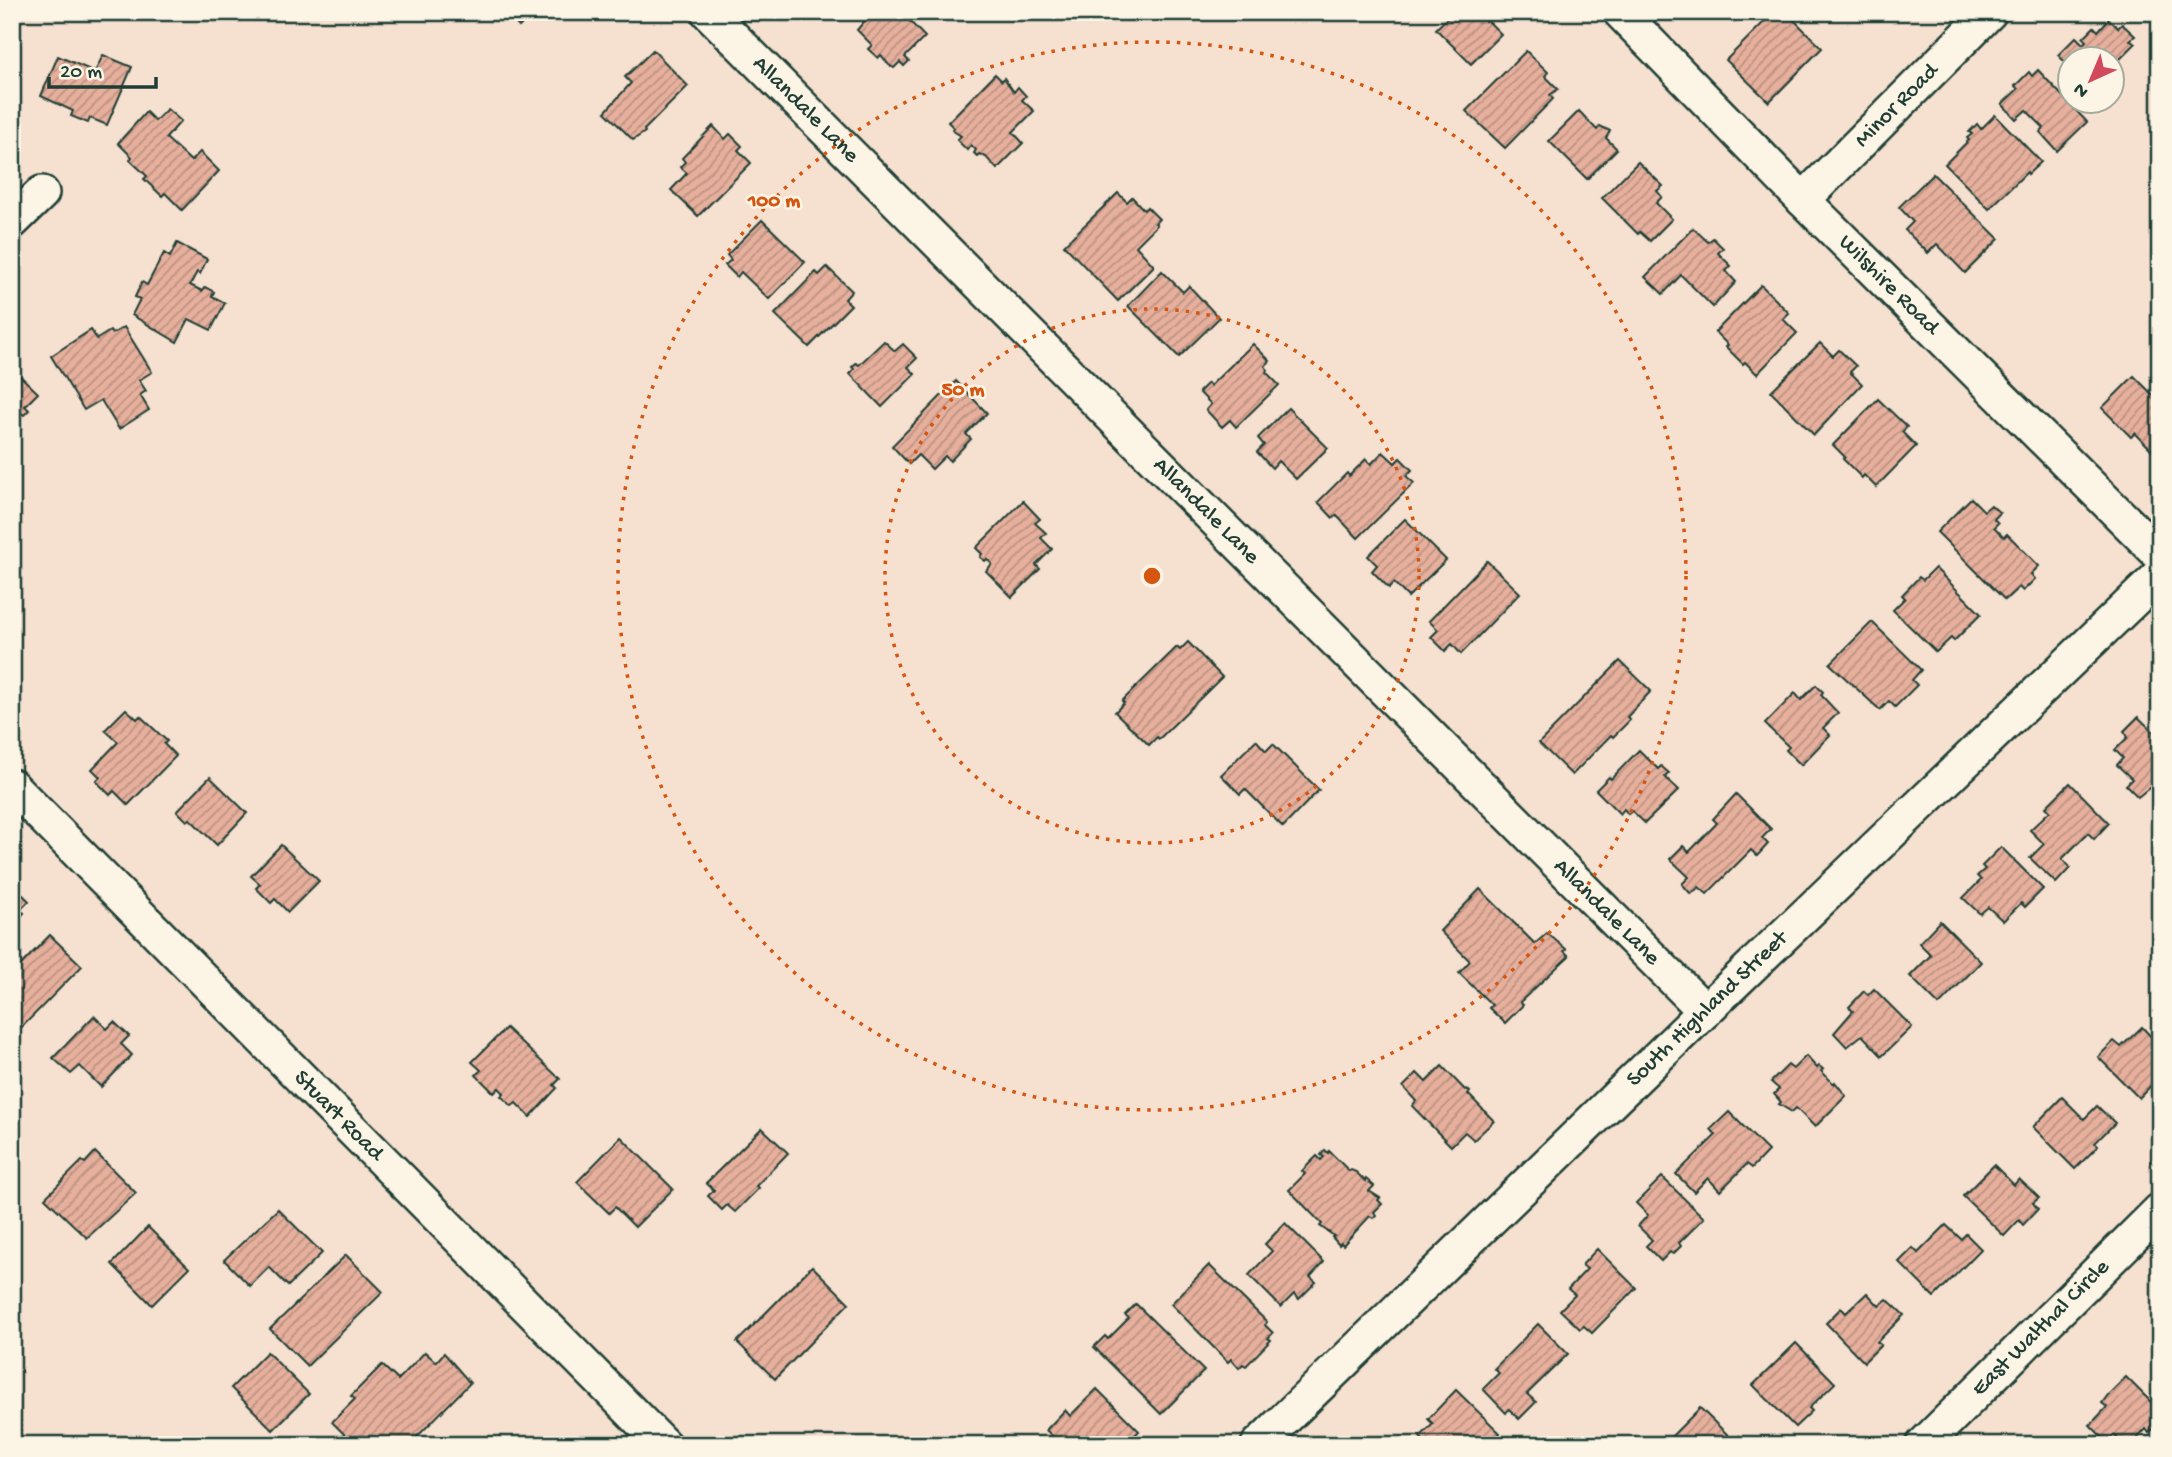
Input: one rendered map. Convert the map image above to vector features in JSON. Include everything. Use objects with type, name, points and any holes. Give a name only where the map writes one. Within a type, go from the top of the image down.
[{"type":"street","name":"Allandale Lane","points":[[708,12],[1705,1011]]},
{"type":"street","name":"Wilshire Road","points":[[1620,12],[1802,201],[2160,555]]},
{"type":"street","name":"Minor Road","points":[[1802,201],[1990,12]]},
{"type":"street","points":[[12,222],[42,193]]},
{"type":"street","name":"South Highland Street","points":[[1258,1445],[2160,575]]},
{"type":"street","name":"Stuart Road","points":[[12,786],[664,1445]]},
{"type":"street","name":"East Walthal Circle","points":[[1923,1445],[2160,1210]]},
{"type":"building","points":[[505,12],[534,12],[537,15],[531,21],[528,18],[519,27]]},
{"type":"building","points":[[872,12],[901,12],[925,37],[905,57],[909,61],[904,66],[900,62],[894,68],[881,55],[878,58],[868,49],[872,45],[857,30]]},
{"type":"building","points":[[1453,12],[1479,12],[1501,34],[1471,64],[1436,29]]},
{"type":"building","points":[[1774,12],[1786,12],[1822,48],[1769,102],[1726,60]]},
{"type":"building","points":[[2109,19],[2118,28],[2122,24],[2135,36],[2130,40],[2135,44],[2126,53],[2126,46],[2067,46],[2076,37],[2083,44],[2086,41],[2083,38],[2094,27],[2098,31]]},
{"type":"building","points":[[653,50],[688,86],[645,132],[633,140],[605,112],[631,83],[625,77]]},
{"type":"building","points":[[1526,51],[1548,72],[1545,76],[1558,89],[1550,95],[1553,99],[1505,148],[1466,111]]},
{"type":"building","points":[[103,55],[132,67],[107,125],[90,118],[88,123],[71,116],[73,111],[41,96],[58,56],[95,72]]},
{"type":"building","points":[[2038,70],[2056,89],[2056,116],[2081,116],[2087,122],[2057,151],[2040,132],[2044,128],[2026,110],[2016,119],[2002,104],[2018,89],[2015,86],[2029,72],[2032,76]]},
{"type":"building","points":[[995,74],[1002,81],[1004,78],[1014,92],[1018,87],[1026,96],[1022,100],[1034,111],[1013,132],[1023,143],[997,169],[986,157],[979,154],[977,156],[971,145],[967,150],[957,140],[961,136],[952,130],[954,128],[948,122]]},
{"type":"building","points":[[167,109],[181,121],[166,138],[191,161],[200,152],[219,171],[182,210],[165,193],[162,196],[144,179],[147,176],[130,160],[132,157],[118,143],[146,112],[155,121]]},
{"type":"building","points":[[1579,111],[1597,130],[1600,126],[1610,131],[1606,138],[1617,149],[1587,179],[1549,141]]},
{"type":"building","points":[[1995,115],[2041,162],[1989,209],[1945,164],[1969,140],[1967,138],[1972,134],[1969,132],[1977,124],[1981,129]]},
{"type":"building","points":[[713,126],[725,139],[730,134],[742,146],[738,150],[751,163],[698,216],[671,190],[687,173],[680,167],[685,162],[682,158]]},
{"type":"building","points":[[1638,162],[1663,186],[1657,191],[1662,197],[1656,203],[1672,219],[1650,241],[1640,232],[1638,234],[1602,198]]},
{"type":"building","points":[[1933,174],[1999,239],[1965,273],[1937,244],[1928,253],[1905,230],[1913,222],[1899,207]]},
{"type":"building","points":[[1118,193],[1127,202],[1132,197],[1144,210],[1147,207],[1159,219],[1155,223],[1157,225],[1136,246],[1154,266],[1118,301],[1064,245]]},
{"type":"building","points":[[762,220],[805,262],[769,299],[741,272],[737,277],[725,265],[731,260],[727,255]]},
{"type":"building","points":[[1693,228],[1708,242],[1713,238],[1723,248],[1718,253],[1731,266],[1726,271],[1736,282],[1713,307],[1681,275],[1663,294],[1645,277]]},
{"type":"building","points":[[177,243],[207,259],[200,274],[197,272],[190,285],[202,291],[205,287],[214,292],[212,296],[225,303],[211,330],[189,319],[177,342],[132,315],[140,299],[135,297],[142,282],[147,285],[164,253],[170,257]]},
{"type":"building","points":[[827,267],[852,291],[845,299],[851,305],[809,347],[775,314],[816,272],[819,275]]},
{"type":"building","points":[[1162,271],[1183,292],[1189,286],[1219,318],[1179,357],[1128,306]]},
{"type":"building","points":[[1761,285],[1789,313],[1783,319],[1797,333],[1757,374],[1726,347],[1728,345],[1715,332]]},
{"type":"building","points":[[124,327],[152,372],[139,380],[146,391],[140,395],[149,410],[119,429],[101,400],[84,410],[51,356],[91,330],[97,339]]},
{"type":"building","points":[[884,341],[895,351],[903,344],[917,358],[908,367],[915,374],[882,407],[850,374],[856,363],[859,365]]},
{"type":"building","points":[[1820,343],[1833,356],[1839,350],[1856,366],[1850,372],[1862,384],[1814,435],[1771,391]]},
{"type":"building","points":[[1253,344],[1270,361],[1265,366],[1268,370],[1266,372],[1279,385],[1236,427],[1230,420],[1222,427],[1206,410],[1211,404],[1199,392],[1208,383],[1210,386]]},
{"type":"building","points":[[12,368],[38,393],[25,406],[29,410],[13,421],[21,429],[12,437]]},
{"type":"building","points":[[2134,376],[2160,402],[2160,452],[2157,455],[2135,433],[2131,437],[2102,408]]},
{"type":"building","points":[[956,381],[987,413],[966,434],[971,439],[950,461],[945,456],[932,469],[918,455],[909,464],[892,446]]},
{"type":"building","points":[[1878,399],[1907,427],[1902,432],[1916,446],[1876,487],[1864,475],[1862,478],[1833,445]]},
{"type":"building","points":[[1288,408],[1328,448],[1296,479],[1278,461],[1272,468],[1257,452],[1264,445],[1258,438]]},
{"type":"building","points":[[1383,452],[1395,463],[1400,458],[1412,470],[1406,476],[1414,483],[1358,538],[1336,515],[1333,518],[1318,502],[1347,473],[1349,476],[1366,459],[1371,464]]},
{"type":"building","points":[[1971,498],[1984,511],[1991,505],[2000,513],[1994,519],[1998,523],[1994,527],[2004,537],[2007,534],[2039,566],[2031,574],[2035,579],[2023,591],[2019,587],[2005,600],[1937,532]]},
{"type":"building","points":[[1023,501],[1040,519],[1035,523],[1046,533],[1041,538],[1052,549],[1036,565],[1040,569],[1012,597],[986,571],[992,564],[980,557],[982,554],[976,548]]},
{"type":"building","points":[[1405,519],[1446,560],[1408,597],[1394,583],[1389,588],[1372,571],[1377,565],[1368,556]]},
{"type":"building","points":[[1487,561],[1520,593],[1461,654],[1452,644],[1445,651],[1431,637],[1438,630],[1429,621]]},
{"type":"building","points":[[1935,568],[1981,614],[1954,641],[1951,638],[1936,652],[1893,610],[1905,598],[1902,595],[1919,577],[1923,580]]},
{"type":"building","points":[[1872,622],[1921,670],[1912,680],[1917,685],[1895,707],[1889,701],[1880,710],[1830,664]]},
{"type":"building","points":[[1188,642],[1222,677],[1159,739],[1157,737],[1149,745],[1115,712],[1124,703],[1122,701],[1177,647],[1180,650]]},
{"type":"building","points":[[1620,661],[1651,691],[1627,717],[1630,720],[1613,737],[1611,735],[1572,775],[1539,743]]},
{"type":"building","points":[[1816,685],[1823,692],[1821,695],[1838,713],[1823,728],[1830,735],[1801,765],[1786,750],[1789,747],[1765,724],[1795,693],[1801,700]]},
{"type":"building","points":[[126,709],[137,719],[140,716],[167,741],[164,744],[176,756],[128,805],[114,791],[110,795],[96,781],[100,777],[92,769],[118,742],[105,730]]},
{"type":"building","points":[[2138,717],[2160,738],[2160,779],[2138,797],[2126,785],[2132,779],[2117,765],[2123,758],[2115,750],[2128,737],[2124,731]]},
{"type":"building","points":[[1256,740],[1266,751],[1273,744],[1319,790],[1283,827],[1245,789],[1240,794],[1221,775]]},
{"type":"building","points":[[1639,750],[1658,769],[1661,766],[1669,773],[1665,777],[1679,790],[1645,823],[1632,811],[1628,814],[1624,809],[1620,814],[1596,790],[1609,777],[1611,779]]},
{"type":"building","points":[[210,777],[247,813],[217,845],[190,819],[187,821],[177,811]]},
{"type":"building","points":[[2070,783],[2109,823],[2094,839],[2088,833],[2062,859],[2070,868],[2056,883],[2030,858],[2044,844],[2030,830],[2050,811],[2046,807]]},
{"type":"building","points":[[1736,794],[1771,829],[1762,838],[1768,844],[1757,856],[1751,850],[1707,894],[1699,887],[1691,894],[1682,884],[1689,877],[1670,859],[1683,846],[1689,852],[1717,823],[1713,819]]},
{"type":"building","points":[[281,845],[319,881],[288,912],[275,899],[271,903],[256,888],[260,884],[251,876]]},
{"type":"building","points":[[2001,847],[2043,889],[2025,907],[2021,903],[2003,921],[1988,907],[1980,914],[1963,898],[1981,880],[1977,876],[1985,869],[1982,866]]},
{"type":"building","points":[[12,884],[29,901],[20,910],[24,913],[12,926]]},
{"type":"building","points":[[1480,889],[1535,944],[1547,933],[1566,949],[1564,951],[1569,956],[1520,1002],[1523,1005],[1505,1023],[1489,1008],[1492,1005],[1459,973],[1470,961],[1440,931]]},
{"type":"building","points":[[1940,921],[1981,962],[1939,1005],[1910,976],[1931,955],[1919,943]]},
{"type":"building","points":[[50,935],[82,966],[18,1031],[12,1026],[12,974]]},
{"type":"building","points":[[1874,989],[1912,1027],[1882,1056],[1862,1035],[1847,1047],[1834,1033],[1853,1011],[1849,1007],[1864,991],[1868,995]]},
{"type":"building","points":[[94,1016],[107,1029],[114,1022],[129,1036],[121,1044],[132,1055],[101,1087],[80,1066],[71,1074],[53,1058]]},
{"type":"building","points":[[2142,1027],[2154,1040],[2160,1034],[2160,1076],[2139,1098],[2098,1057],[2114,1041],[2121,1047]]},
{"type":"building","points":[[506,1028],[560,1079],[554,1085],[557,1088],[530,1117],[516,1103],[512,1106],[501,1096],[504,1093],[499,1088],[494,1093],[476,1075],[481,1070],[472,1062]]},
{"type":"building","points":[[1806,1056],[1817,1068],[1819,1066],[1823,1069],[1821,1071],[1834,1084],[1835,1082],[1846,1096],[1815,1127],[1796,1108],[1792,1112],[1779,1104],[1781,1102],[1774,1094],[1779,1089],[1771,1082],[1788,1065],[1793,1069]]},
{"type":"building","points":[[1442,1066],[1470,1092],[1468,1094],[1494,1121],[1474,1140],[1465,1132],[1451,1146],[1412,1106],[1416,1101],[1403,1087],[1417,1073],[1426,1082]]},
{"type":"building","points":[[2062,1097],[2084,1119],[2097,1106],[2115,1123],[2095,1143],[2098,1146],[2075,1169],[2033,1127]]},
{"type":"building","points":[[1729,1112],[1768,1151],[1752,1168],[1747,1164],[1720,1191],[1708,1178],[1694,1192],[1676,1174],[1716,1135],[1711,1129]]},
{"type":"building","points":[[762,1128],[788,1153],[735,1212],[727,1205],[722,1210],[708,1196],[714,1190],[706,1183]]},
{"type":"building","points":[[621,1137],[673,1189],[635,1227],[615,1207],[609,1213],[577,1182]]},
{"type":"building","points":[[1325,1150],[1349,1171],[1356,1172],[1374,1186],[1369,1191],[1380,1198],[1378,1200],[1382,1204],[1374,1212],[1376,1215],[1373,1218],[1370,1216],[1343,1245],[1339,1245],[1332,1237],[1334,1236],[1320,1226],[1322,1224],[1289,1190],[1305,1174],[1302,1171],[1317,1156],[1321,1160],[1324,1157],[1321,1155]]},
{"type":"building","points":[[95,1152],[136,1193],[87,1238],[45,1198],[82,1161],[85,1163]]},
{"type":"building","points":[[1994,1165],[2014,1185],[2019,1179],[2039,1198],[2033,1203],[2038,1209],[2023,1225],[2019,1220],[2004,1236],[1963,1196]]},
{"type":"building","points":[[1662,1177],[1704,1218],[1679,1243],[1681,1246],[1673,1254],[1670,1252],[1661,1261],[1646,1246],[1652,1240],[1638,1226],[1648,1215],[1636,1203]]},
{"type":"building","points":[[278,1209],[322,1253],[288,1286],[269,1267],[250,1286],[224,1260]]},
{"type":"building","points":[[1285,1223],[1324,1262],[1310,1277],[1316,1282],[1299,1299],[1294,1294],[1281,1307],[1249,1275],[1272,1251],[1265,1244]]},
{"type":"building","points":[[1946,1225],[1961,1239],[1966,1234],[1981,1249],[1934,1297],[1899,1262],[1913,1248],[1918,1253]]},
{"type":"building","points":[[148,1227],[189,1268],[152,1305],[112,1264]]},
{"type":"building","points":[[1597,1249],[1636,1288],[1592,1333],[1584,1326],[1580,1329],[1560,1310],[1575,1295],[1568,1289],[1587,1269],[1582,1265]]},
{"type":"building","points":[[346,1255],[383,1292],[307,1366],[270,1329]]},
{"type":"building","points":[[1209,1265],[1267,1322],[1265,1325],[1273,1333],[1268,1338],[1271,1340],[1246,1366],[1243,1364],[1239,1368],[1231,1359],[1228,1362],[1171,1304]]},
{"type":"building","points":[[812,1266],[849,1303],[775,1379],[737,1342]]},
{"type":"building","points":[[1867,1293],[1879,1306],[1887,1299],[1904,1315],[1877,1342],[1881,1345],[1864,1362],[1826,1323],[1841,1308],[1846,1313]]},
{"type":"building","points":[[1136,1304],[1204,1371],[1161,1414],[1094,1347],[1105,1336],[1108,1339],[1129,1318],[1125,1315]]},
{"type":"building","points":[[1538,1324],[1568,1354],[1527,1394],[1536,1402],[1519,1419],[1509,1409],[1506,1413],[1483,1389],[1499,1373],[1494,1369]]},
{"type":"building","points":[[1796,1343],[1835,1383],[1809,1408],[1812,1411],[1795,1427],[1753,1385]]},
{"type":"building","points":[[267,1352],[309,1394],[273,1430],[231,1388]]},
{"type":"building","points":[[425,1352],[436,1362],[444,1353],[470,1383],[409,1445],[401,1445],[397,1441],[393,1445],[355,1445],[332,1422],[355,1399],[351,1396],[382,1365],[398,1380]]},
{"type":"building","points":[[2126,1377],[2160,1411],[2160,1423],[2149,1433],[2146,1429],[2131,1445],[2124,1445],[2114,1435],[2107,1442],[2090,1425],[2107,1407],[2102,1403],[2108,1395]]},
{"type":"building","points":[[1097,1389],[1139,1431],[1125,1445],[1061,1445],[1046,1430],[1065,1410],[1070,1416]]},
{"type":"building","points":[[1456,1390],[1500,1433],[1489,1445],[1428,1445],[1420,1437],[1433,1424],[1428,1419]]},
{"type":"building","points":[[1700,1408],[1734,1441],[1739,1436],[1748,1445],[1678,1445],[1670,1438]]}]
